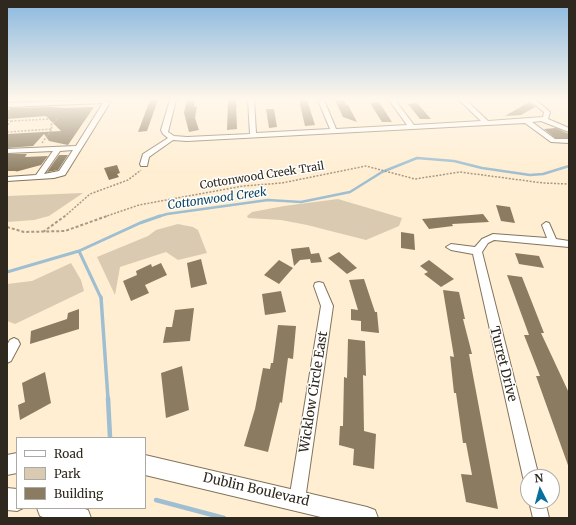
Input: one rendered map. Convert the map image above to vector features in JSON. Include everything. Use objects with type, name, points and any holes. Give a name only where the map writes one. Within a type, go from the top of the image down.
[{"type":"main road","name":"Dublin Boulevard","points":[[146,465],[297,500],[367,518]]},
{"type":"main road","points":[[51,509],[72,515]]},
{"type":"street","points":[[7,179],[54,176],[62,173],[94,124]]},
{"type":"street","points":[[166,124],[164,130],[167,135],[172,138],[187,139],[459,124]]},
{"type":"street","points":[[252,124],[253,135]]},
{"type":"street","points":[[331,124],[334,131]]},
{"type":"street","points":[[532,124],[552,140],[569,141]]},
{"type":"street","points":[[556,124],[569,130]]},
{"type":"street","points":[[144,164],[146,156],[172,138]]},
{"type":"street","points":[[7,151],[79,148]]},
{"type":"street","points":[[38,177],[58,149]]},
{"type":"street","points":[[546,225],[553,242]]},
{"type":"street","points":[[451,247],[477,251],[484,241],[493,237],[569,244]]},
{"type":"street","name":"Turret Drive","points":[[477,251],[481,273],[529,469]]},
{"type":"street","name":"Wicklow Circle East","points":[[297,500],[327,306],[319,286]]},
{"type":"street","points":[[7,357],[14,344]]},
{"type":"path","points":[[40,144],[52,129],[52,124]]},
{"type":"path","points":[[7,132],[52,129]]},
{"type":"path","points":[[42,232],[61,220],[90,194],[128,180],[140,172],[144,164]]},
{"type":"path","name":"Cottonwood Creek Trail","points":[[7,227],[24,232],[69,231],[139,205],[243,186],[282,183],[363,166],[375,167],[407,178],[418,180],[460,172],[543,183],[569,184]]},
{"type":"green space","points":[[83,193],[49,216],[34,220],[7,222],[7,196]]},
{"type":"green space","points":[[338,199],[402,218],[399,226],[366,240],[307,225],[281,220],[248,218],[247,216],[252,212],[284,206]]},
{"type":"green space","points":[[178,224],[193,227],[198,230],[207,253],[178,260],[166,252],[120,267],[115,295],[97,257],[148,236],[156,230]]},
{"type":"green space","points":[[71,263],[81,280],[84,291],[15,324],[7,321],[7,284],[32,281]]},
{"type":"building","points":[[54,124],[82,124],[68,145],[49,141],[44,134],[33,146],[7,148],[7,134],[61,131]]},
{"type":"building","points":[[141,124],[149,124],[147,131],[138,132]]},
{"type":"building","points":[[187,124],[197,124],[199,130],[189,132]]},
{"type":"building","points":[[227,124],[237,124],[237,129],[227,130]]},
{"type":"building","points":[[268,124],[277,124],[277,127],[269,128]]},
{"type":"building","points":[[305,124],[315,125],[305,126]]},
{"type":"building","points":[[556,128],[569,134],[569,138],[555,138],[544,129]]},
{"type":"building","points":[[7,154],[27,154],[25,157],[48,156],[41,165],[15,172],[17,171],[7,171]]},
{"type":"building","points":[[59,155],[68,155],[58,170],[47,172]]},
{"type":"building","points":[[117,165],[120,173],[117,174],[119,177],[109,180],[104,168]]},
{"type":"building","points":[[496,205],[510,207],[515,223],[501,221]]},
{"type":"building","points":[[483,214],[489,222],[452,224],[453,226],[429,229],[422,219]]},
{"type":"building","points":[[401,232],[414,234],[415,250],[401,248]]},
{"type":"building","points":[[309,247],[311,254],[319,253],[322,262],[311,263],[310,259],[300,260],[294,266],[291,249]]},
{"type":"building","points":[[339,252],[357,268],[347,274],[328,258]]},
{"type":"building","points":[[515,253],[539,256],[544,268],[519,264]]},
{"type":"building","points":[[201,259],[207,284],[191,288],[187,263]]},
{"type":"building","points":[[279,260],[293,268],[279,284],[264,275]]},
{"type":"building","points":[[429,260],[454,279],[441,287],[424,274],[428,272],[420,266]]},
{"type":"building","points":[[161,263],[167,275],[145,285],[149,293],[131,301],[123,281],[137,275],[136,271],[151,264],[152,267]]},
{"type":"building","points":[[507,275],[522,277],[544,333],[541,333],[569,393],[569,468],[536,376],[540,376],[524,335],[529,335]]},
{"type":"building","points":[[364,279],[375,312],[377,312],[379,333],[361,331],[361,321],[351,320],[351,309],[358,310],[349,280]]},
{"type":"building","points":[[443,290],[459,292],[465,319],[463,319],[472,354],[469,354],[498,509],[466,502],[461,474],[472,475],[466,443],[463,443],[456,393],[454,393],[450,356],[454,357]]},
{"type":"building","points":[[281,291],[286,312],[265,315],[262,294]]},
{"type":"building","points":[[194,308],[190,341],[163,343],[166,327],[172,327],[175,310]]},
{"type":"building","points":[[79,309],[79,329],[30,344],[31,331],[67,319],[68,313]]},
{"type":"building","points":[[278,325],[296,326],[293,359],[288,358],[282,403],[280,402],[268,452],[244,446],[255,409],[263,368],[270,369],[271,363],[273,363]]},
{"type":"building","points":[[348,339],[365,341],[366,376],[363,375],[364,431],[376,434],[374,469],[353,465],[354,449],[339,445],[340,426],[343,426],[344,377],[347,378]]},
{"type":"building","points":[[182,366],[189,410],[166,418],[161,373]]},
{"type":"building","points":[[45,372],[51,403],[20,420],[18,405],[25,402],[22,383]]},
{"type":"waterway","name":"Cottonwood Creek","points":[[158,217],[167,214],[268,200],[301,202],[350,192],[382,172],[417,158],[454,161],[482,168],[530,175],[543,174],[569,166]]},
{"type":"waterway","name":"Cottonwood Creek","points":[[79,251],[140,223],[158,217]]},
{"type":"waterway","name":"Cottonwood Creek","points":[[7,272],[79,251]]},
{"type":"waterway","name":"Cottonwood Creek","points":[[79,251],[101,298]]},
{"type":"waterway","name":"Cottonwood Creek","points":[[101,297],[108,399]]},
{"type":"waterway","name":"Cottonwood Creek","points":[[108,398],[110,437]]},
{"type":"waterway","name":"Cottonwood Creek","points":[[156,500],[224,518]]}]
